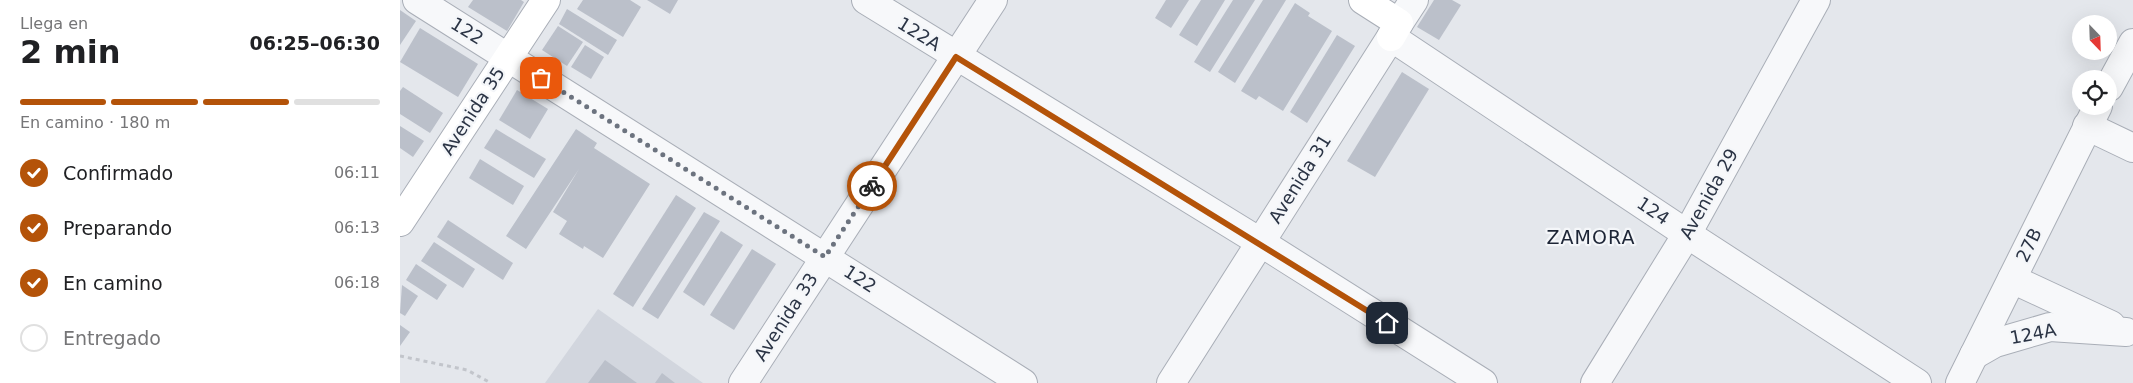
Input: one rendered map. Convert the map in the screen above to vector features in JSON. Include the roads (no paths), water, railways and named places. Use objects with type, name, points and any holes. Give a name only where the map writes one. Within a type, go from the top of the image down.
[{"type":"street","name":"122","points":[[417,0],[1023,383]]},
{"type":"street","name":"Avenida 35","points":[[400,222],[546,0]]},
{"type":"street","name":"122A","points":[[866,0],[1260,242],[1483,383]]},
{"type":"street","name":"Avenida 33","points":[[743,383],[993,0]]},
{"type":"street","name":"124","points":[[1364,0],[1395,30],[1687,234],[1917,383]]},
{"type":"street","name":"Avenida 31","points":[[1171,383],[1414,0]]},
{"type":"street","name":"Avenida 29","points":[[1595,383],[1687,234],[1816,0]]},
{"type":"street","points":[[2117,73],[2133,44]]},
{"type":"street","points":[[2092,116],[2133,148]]},
{"type":"street","name":"27B","points":[[1960,383],[2092,116]]},
{"type":"street","name":"124A","points":[[2012,279],[2130,334]]},
{"type":"street","name":"124A","points":[[1974,355],[1995,343],[2050,327],[2130,334]]},
{"type":"district","name":"ZAMORA","points":[[1591,237]]}]
